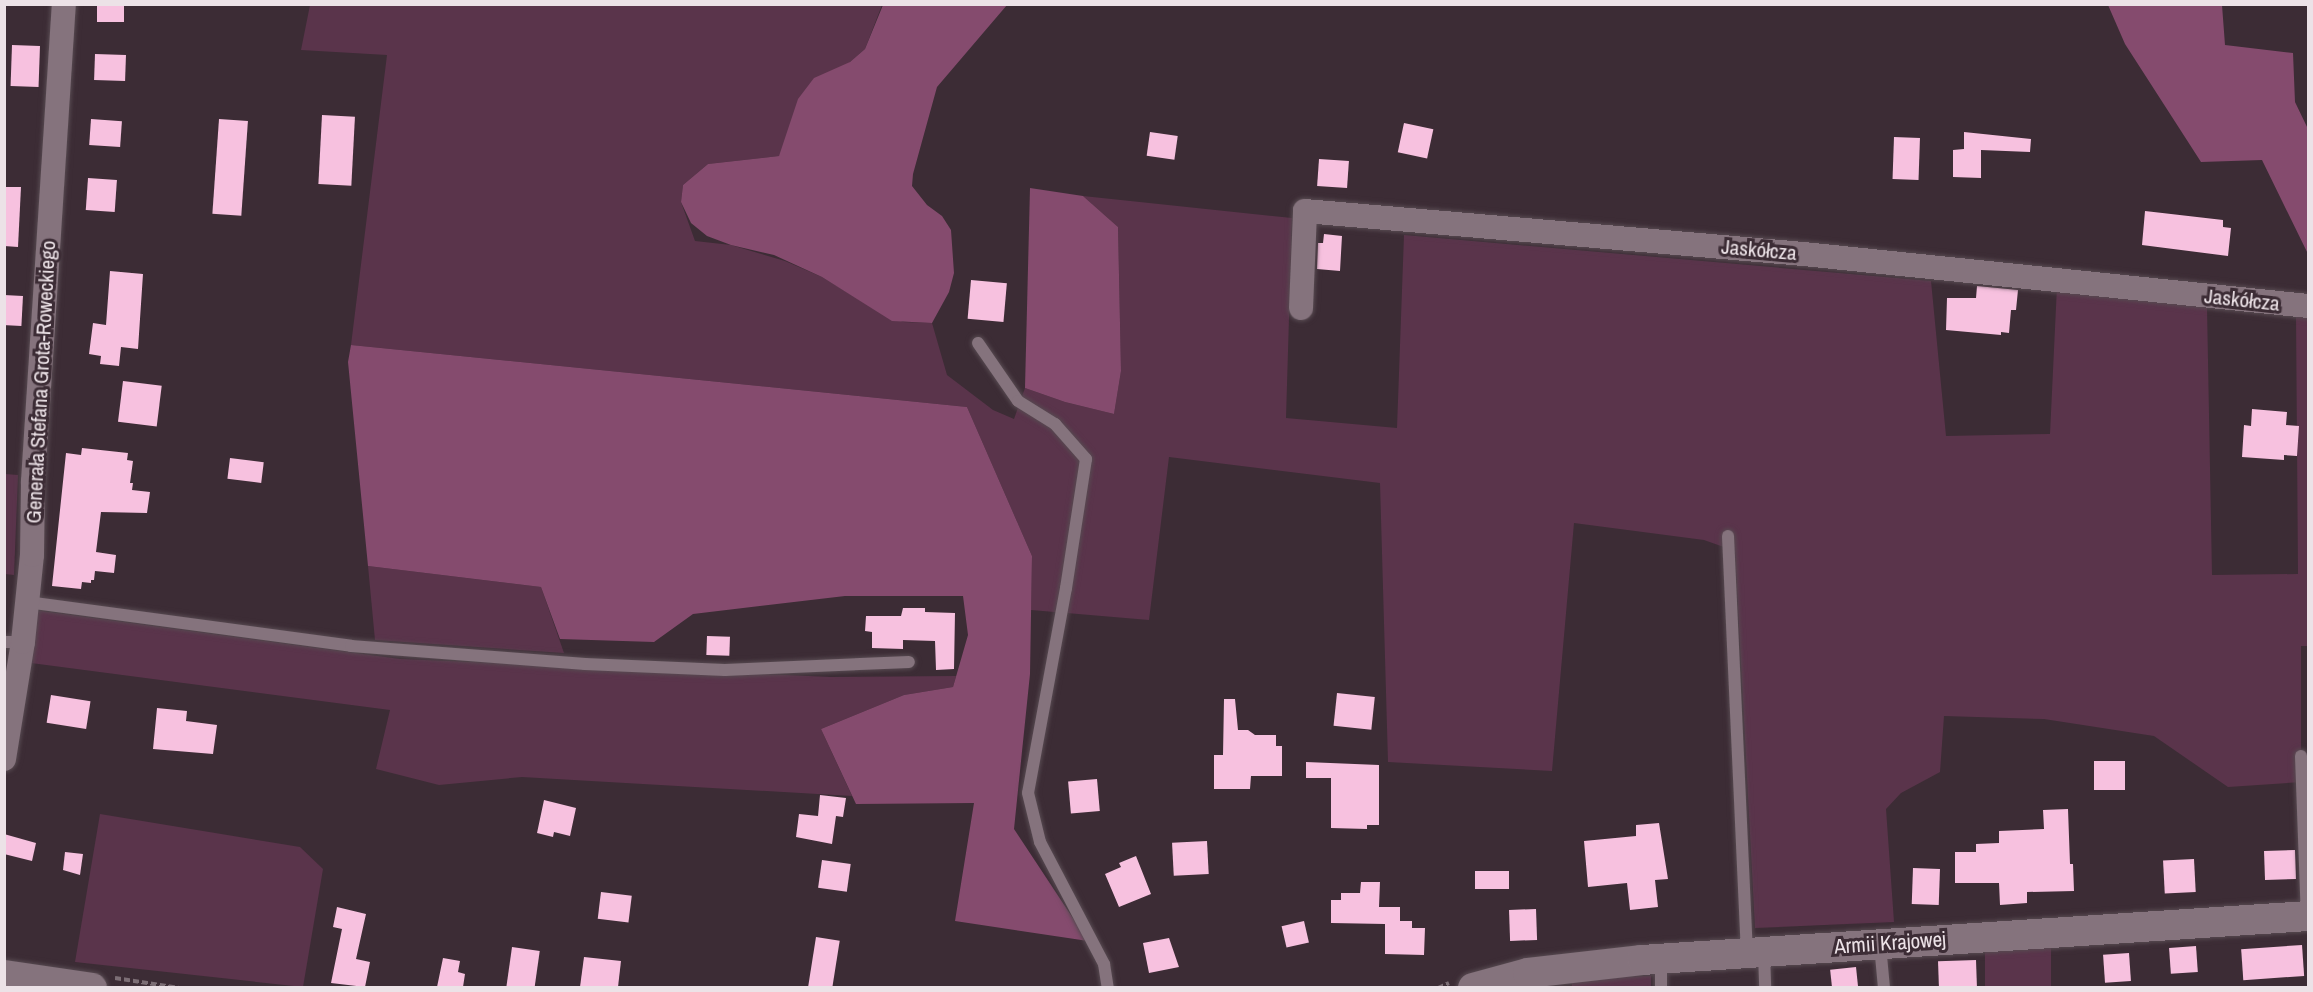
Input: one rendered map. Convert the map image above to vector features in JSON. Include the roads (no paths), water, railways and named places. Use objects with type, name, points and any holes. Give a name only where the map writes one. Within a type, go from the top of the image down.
[{"type":"street","name":"Generała Stefana Grota-Roweckiego","points":[[4,759],[14,642],[27,602],[64,4]]},
{"type":"street","name":"Jaskółcza","points":[[1301,308],[1305,211],[1804,254],[2308,306]]},
{"type":"street","name":"Armii Krajowej","points":[[1478,987],[1528,973],[1661,973],[1755,952],[2308,916]]},
{"type":"street","points":[[4,975],[92,987]]},
{"type":"lane","points":[[978,343],[1018,401],[1055,424],[1086,459],[1066,588],[1028,793],[1040,842],[1104,964],[1108,987]]},
{"type":"lane","points":[[1728,536],[1755,952],[1765,987]]},
{"type":"lane","points":[[27,602],[351,646],[585,664],[725,670],[909,662]]},
{"type":"lane","points":[[2301,756],[2308,916]]},
{"type":"lane","points":[[1880,944],[1884,987]]}]
